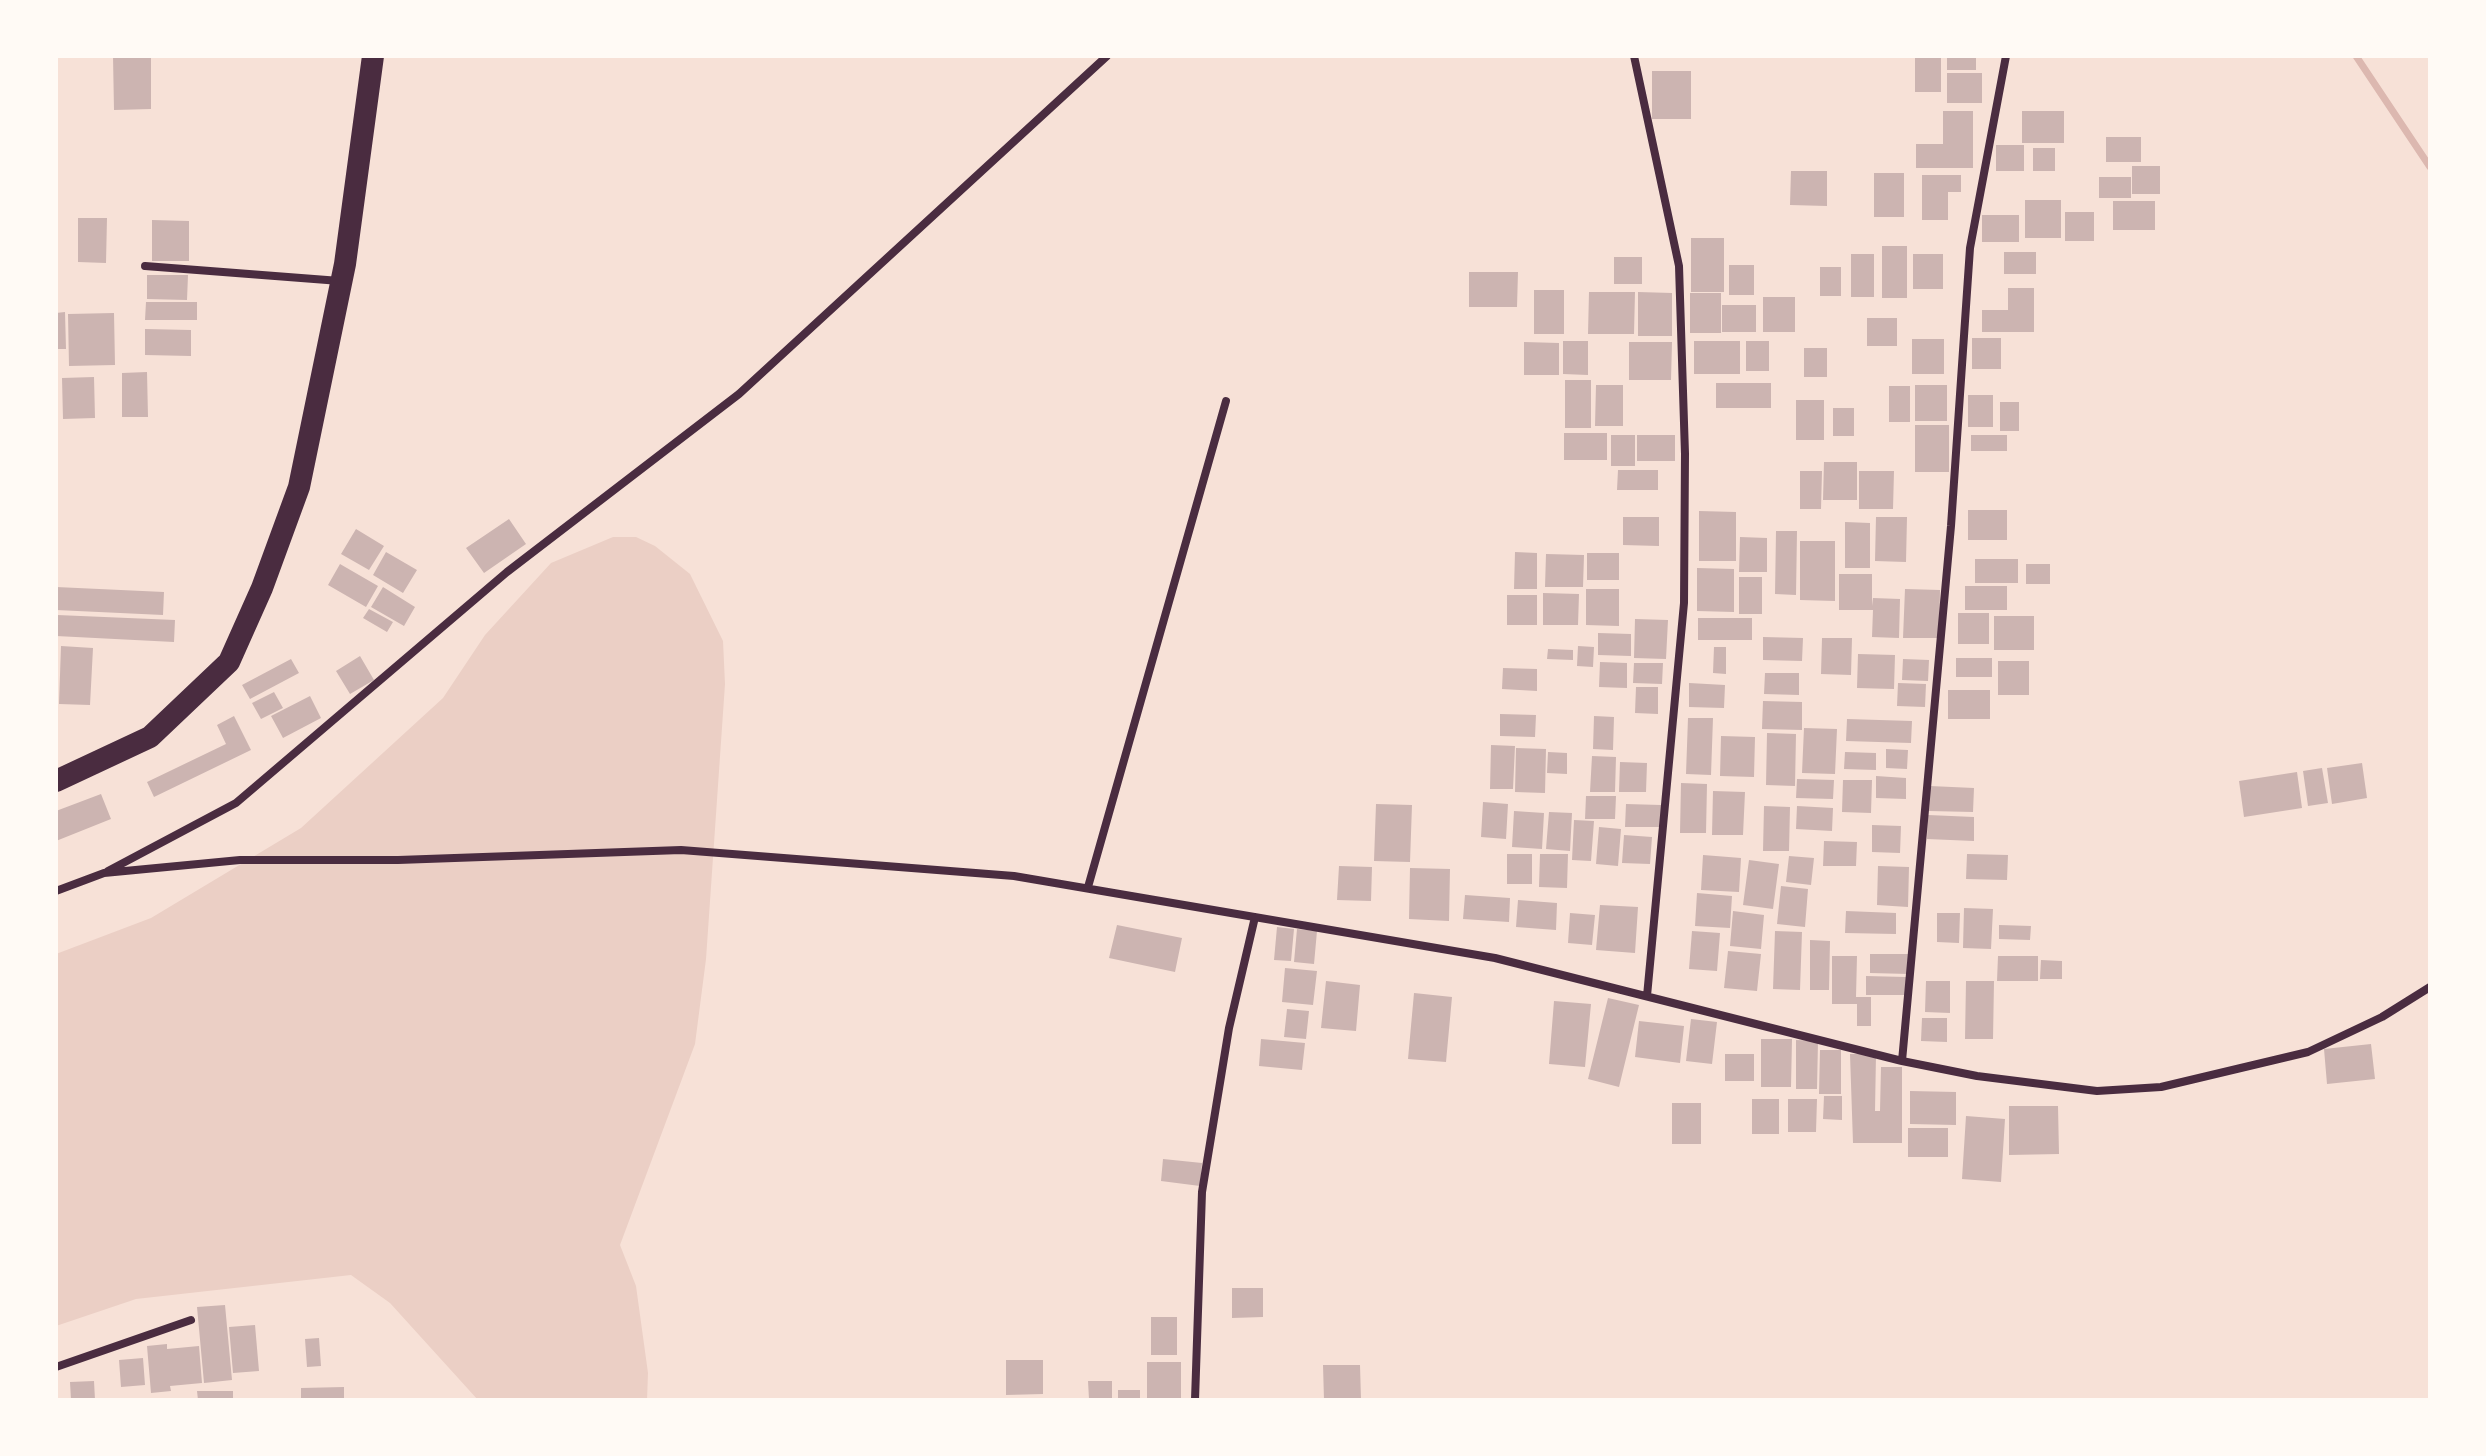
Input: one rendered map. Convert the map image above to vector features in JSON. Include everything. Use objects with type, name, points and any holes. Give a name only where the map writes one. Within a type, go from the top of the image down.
[{"type":"highway","points":[[56,781],[150,737],[229,662],[262,588],[299,487],[341,281],[373,56]]},
{"type":"street","points":[[56,891],[104,873],[236,803],[507,572],[739,394],[1107,56]]},
{"type":"street","points":[[1634,56],[1679,266],[1685,454],[1684,603],[1647,996]]},
{"type":"street","points":[[1902,1061],[1950,541],[1970,248],[2006,56]]},
{"type":"street","points":[[145,266],[341,281]]},
{"type":"street","points":[[1088,887],[1226,401]]},
{"type":"street","points":[[104,873],[240,860],[398,860],[681,850],[1014,876],[1495,958],[1902,1061],[1977,1076],[2097,1091],[2161,1087],[2308,1052],[2382,1017],[2430,987]]},
{"type":"street","points":[[1195,1400],[1202,1192],[1229,1028],[1255,917]]},
{"type":"street","points":[[56,1367],[191,1320]]},
{"type":"shaded area","points":[[613,537],[636,537],[655,546],[690,574],[723,641],[725,684],[706,959],[695,1044],[620,1245],[636,1286],[648,1373],[647,1400],[478,1400],[390,1303],[351,1275],[136,1299],[56,1326],[56,954],[151,918],[301,828],[443,698],[485,635],[551,563]]},
{"type":"building","points":[[113,56],[151,56],[151,109],[114,110]]},
{"type":"building","points":[[1947,56],[1976,56],[1976,70],[1947,70]]},
{"type":"building","points":[[1915,58],[1941,58],[1941,92],[1915,92]]},
{"type":"building","points":[[1652,71],[1691,71],[1691,119],[1652,119]]},
{"type":"building","points":[[1947,73],[1982,73],[1982,103],[1947,103]]},
{"type":"building","points":[[1943,111],[1973,111],[1973,168],[1916,168],[1916,144],[1943,144]]},
{"type":"building","points":[[2022,111],[2064,111],[2064,143],[2022,143]]},
{"type":"building","points":[[2106,137],[2141,137],[2141,162],[2106,162]]},
{"type":"building","points":[[1996,145],[2024,145],[2024,171],[1996,171]]},
{"type":"building","points":[[2033,148],[2055,148],[2055,171],[2033,171]]},
{"type":"building","points":[[2132,166],[2160,166],[2160,194],[2132,194]]},
{"type":"building","points":[[1791,171],[1827,171],[1827,206],[1790,205]]},
{"type":"building","points":[[1874,173],[1904,173],[1904,217],[1874,217]]},
{"type":"building","points":[[1922,175],[1961,175],[1961,192],[1948,192],[1948,220],[1922,220]]},
{"type":"building","points":[[2099,177],[2131,177],[2131,198],[2099,198]]},
{"type":"building","points":[[2025,200],[2061,200],[2061,238],[2025,238]]},
{"type":"building","points":[[2113,201],[2155,201],[2155,230],[2113,230]]},
{"type":"building","points":[[2065,212],[2094,212],[2094,241],[2065,241]]},
{"type":"building","points":[[1982,215],[2019,215],[2019,242],[1982,242]]},
{"type":"building","points":[[78,218],[107,218],[106,263],[78,262]]},
{"type":"building","points":[[152,220],[189,221],[189,261],[152,261]]},
{"type":"building","points":[[1691,238],[1724,238],[1724,292],[1691,292]]},
{"type":"building","points":[[1882,246],[1907,246],[1907,298],[1882,298]]},
{"type":"building","points":[[2004,252],[2036,252],[2036,274],[2004,274]]},
{"type":"building","points":[[1851,254],[1874,254],[1874,297],[1851,297]]},
{"type":"building","points":[[1913,254],[1943,254],[1943,289],[1913,289]]},
{"type":"building","points":[[1614,257],[1642,257],[1642,284],[1614,284]]},
{"type":"building","points":[[1729,265],[1754,265],[1754,295],[1729,295]]},
{"type":"building","points":[[1820,267],[1841,267],[1841,296],[1820,296]]},
{"type":"building","points":[[1469,272],[1518,272],[1517,307],[1469,307]]},
{"type":"building","points":[[147,275],[188,275],[187,300],[147,299]]},
{"type":"building","points":[[2008,288],[2034,288],[2034,332],[1982,332],[1982,310],[2008,310]]},
{"type":"building","points":[[1534,290],[1564,290],[1564,334],[1534,334]]},
{"type":"building","points":[[1589,292],[1635,292],[1634,334],[1588,334]]},
{"type":"building","points":[[1638,292],[1672,293],[1672,336],[1638,336]]},
{"type":"building","points":[[1690,293],[1721,293],[1721,333],[1690,333]]},
{"type":"building","points":[[1763,297],[1795,297],[1795,332],[1763,332]]},
{"type":"building","points":[[146,302],[197,302],[197,320],[145,320]]},
{"type":"building","points":[[1722,305],[1756,305],[1756,332],[1722,332]]},
{"type":"building","points":[[65,312],[66,349],[56,349],[56,313]]},
{"type":"building","points":[[114,313],[115,365],[69,366],[68,314]]},
{"type":"building","points":[[1867,318],[1897,318],[1897,346],[1867,346]]},
{"type":"building","points":[[145,329],[191,330],[191,356],[145,355]]},
{"type":"building","points":[[1972,338],[2001,338],[2001,369],[1972,369]]},
{"type":"building","points":[[1912,339],[1944,339],[1944,374],[1912,374]]},
{"type":"building","points":[[1563,341],[1588,341],[1588,375],[1563,374]]},
{"type":"building","points":[[1694,341],[1740,341],[1740,374],[1694,374]]},
{"type":"building","points":[[1746,341],[1769,341],[1769,371],[1746,371]]},
{"type":"building","points":[[1524,342],[1559,343],[1559,375],[1524,375]]},
{"type":"building","points":[[1629,342],[1672,342],[1671,380],[1629,380]]},
{"type":"building","points":[[1804,348],[1827,348],[1827,377],[1804,377]]},
{"type":"building","points":[[147,372],[148,417],[122,417],[122,373]]},
{"type":"building","points":[[94,377],[95,418],[63,419],[62,378]]},
{"type":"building","points":[[1565,380],[1591,380],[1591,428],[1565,428]]},
{"type":"building","points":[[1716,383],[1771,383],[1771,408],[1716,408]]},
{"type":"building","points":[[1596,385],[1623,385],[1623,426],[1595,426]]},
{"type":"building","points":[[1915,385],[1947,385],[1947,421],[1915,421]]},
{"type":"building","points":[[1889,386],[1910,386],[1910,422],[1889,422]]},
{"type":"building","points":[[1968,395],[1993,395],[1993,427],[1968,427]]},
{"type":"building","points":[[1796,400],[1824,400],[1824,440],[1796,440]]},
{"type":"building","points":[[2000,402],[2019,402],[2019,431],[2000,431]]},
{"type":"building","points":[[1833,408],[1854,408],[1854,436],[1833,436]]},
{"type":"building","points":[[1915,425],[1949,425],[1949,472],[1915,472]]},
{"type":"building","points":[[1564,433],[1607,433],[1607,460],[1564,460]]},
{"type":"building","points":[[1611,435],[1635,435],[1635,466],[1611,466]]},
{"type":"building","points":[[1637,435],[1675,435],[1675,461],[1637,461]]},
{"type":"building","points":[[1971,435],[2007,435],[2007,451],[1971,451]]},
{"type":"building","points":[[1824,462],[1857,462],[1857,500],[1823,500]]},
{"type":"building","points":[[1618,470],[1658,470],[1658,490],[1617,490]]},
{"type":"building","points":[[1800,471],[1822,471],[1821,509],[1800,509]]},
{"type":"building","points":[[1859,471],[1894,471],[1893,509],[1859,509]]},
{"type":"building","points":[[1968,510],[2007,510],[2007,540],[1968,540]]},
{"type":"building","points":[[1699,511],[1736,512],[1736,561],[1699,561]]},
{"type":"building","points":[[1623,517],[1659,517],[1659,546],[1623,545]]},
{"type":"building","points":[[1876,517],[1907,517],[1906,562],[1875,561]]},
{"type":"building","points":[[509,519],[526,544],[484,573],[466,548]]},
{"type":"building","points":[[1845,522],[1870,523],[1870,568],[1845,568]]},
{"type":"building","points":[[356,529],[384,546],[369,570],[341,554]]},
{"type":"building","points":[[1776,531],[1797,531],[1796,595],[1775,594]]},
{"type":"building","points":[[1740,537],[1767,538],[1767,572],[1739,572]]},
{"type":"building","points":[[1800,541],[1835,541],[1835,601],[1800,600]]},
{"type":"building","points":[[386,552],[417,570],[403,593],[373,575]]},
{"type":"building","points":[[1515,552],[1537,553],[1537,589],[1514,589]]},
{"type":"building","points":[[1587,553],[1619,553],[1619,580],[1587,580]]},
{"type":"building","points":[[1546,554],[1584,555],[1583,587],[1545,587]]},
{"type":"building","points":[[1975,559],[2018,559],[2018,583],[1975,583]]},
{"type":"building","points":[[340,564],[378,586],[366,607],[328,585]]},
{"type":"building","points":[[2026,564],[2050,564],[2050,584],[2026,584]]},
{"type":"building","points":[[1697,568],[1734,569],[1734,612],[1697,611]]},
{"type":"building","points":[[1839,574],[1872,574],[1872,606],[1873,598],[1900,599],[1899,638],[1872,637],[1873,610],[1839,610]]},
{"type":"building","points":[[1739,577],[1762,577],[1762,614],[1739,614]]},
{"type":"building","points":[[1965,586],[2007,586],[2007,610],[1965,610]]},
{"type":"building","points":[[56,587],[164,592],[163,615],[56,610]]},
{"type":"building","points":[[383,587],[415,607],[404,626],[371,607]]},
{"type":"building","points":[[1586,589],[1619,589],[1619,626],[1586,625]]},
{"type":"building","points":[[1905,589],[1940,590],[1939,638],[1903,638]]},
{"type":"building","points":[[1543,593],[1579,594],[1578,625],[1543,625]]},
{"type":"building","points":[[1507,595],[1537,595],[1537,625],[1507,625]]},
{"type":"building","points":[[369,609],[393,622],[387,632],[363,618]]},
{"type":"building","points":[[1958,613],[1989,613],[1989,644],[1958,644]]},
{"type":"building","points":[[57,615],[175,620],[174,642],[56,636]]},
{"type":"building","points":[[1994,616],[2034,616],[2034,650],[1994,650]]},
{"type":"building","points":[[1698,618],[1752,618],[1752,640],[1698,640]]},
{"type":"building","points":[[1635,619],[1668,620],[1666,659],[1634,658]]},
{"type":"building","points":[[1598,633],[1631,634],[1631,656],[1598,655]]},
{"type":"building","points":[[1763,637],[1803,638],[1802,661],[1763,660]]},
{"type":"building","points":[[1822,638],[1852,638],[1851,675],[1821,674]]},
{"type":"building","points":[[61,646],[93,648],[90,705],[59,704]]},
{"type":"building","points":[[1578,646],[1594,647],[1593,667],[1577,666]]},
{"type":"building","points":[[1714,647],[1726,647],[1726,674],[1713,673]]},
{"type":"building","points":[[1548,649],[1573,650],[1573,660],[1547,659]]},
{"type":"building","points":[[1858,654],[1895,655],[1894,689],[1857,688]]},
{"type":"building","points":[[360,656],[374,680],[350,694],[336,671]]},
{"type":"building","points":[[1956,658],[1992,658],[1992,677],[1956,677]]},
{"type":"building","points":[[291,659],[299,673],[250,699],[242,685]]},
{"type":"building","points":[[1903,659],[1929,660],[1928,681],[1902,680]]},
{"type":"building","points":[[1998,661],[2029,661],[2029,695],[1998,695]]},
{"type":"building","points":[[1600,662],[1627,663],[1627,688],[1599,687]]},
{"type":"building","points":[[1634,663],[1663,663],[1662,684],[1633,683]]},
{"type":"building","points":[[1503,668],[1537,669],[1537,691],[1502,689]]},
{"type":"building","points":[[1765,673],[1799,673],[1799,695],[1764,694]]},
{"type":"building","points":[[1689,683],[1725,685],[1724,708],[1689,707]]},
{"type":"building","points":[[1898,683],[1926,684],[1925,707],[1897,706]]},
{"type":"building","points":[[1636,687],[1658,687],[1658,714],[1635,713]]},
{"type":"building","points":[[1948,690],[1990,690],[1990,719],[1948,719]]},
{"type":"building","points":[[274,692],[283,708],[261,719],[252,703]]},
{"type":"building","points":[[310,696],[321,718],[283,738],[271,716]]},
{"type":"building","points":[[1763,701],[1802,702],[1802,730],[1762,729]]},
{"type":"building","points":[[1500,714],[1536,715],[1535,737],[1500,736]]},
{"type":"building","points":[[234,716],[251,750],[154,797],[147,782],[226,744],[217,725]]},
{"type":"building","points":[[1594,716],[1614,717],[1613,750],[1593,749]]},
{"type":"building","points":[[1688,718],[1713,718],[1711,775],[1686,774]]},
{"type":"building","points":[[1847,719],[1912,721],[1911,743],[1846,741]]},
{"type":"building","points":[[1804,728],[1837,729],[1835,774],[1802,773]]},
{"type":"building","points":[[1767,733],[1796,734],[1795,786],[1766,785]]},
{"type":"building","points":[[1721,736],[1755,737],[1754,777],[1720,776]]},
{"type":"building","points":[[1491,745],[1515,746],[1513,789],[1490,789]]},
{"type":"building","points":[[1516,748],[1546,749],[1545,793],[1515,792]]},
{"type":"building","points":[[1886,749],[1908,750],[1907,769],[1886,768]]},
{"type":"building","points":[[1548,752],[1567,753],[1567,774],[1547,773]]},
{"type":"building","points":[[1845,752],[1876,753],[1876,770],[1844,769]]},
{"type":"building","points":[[1592,756],[1616,757],[1615,792],[1590,792]]},
{"type":"building","points":[[1620,762],[1647,763],[1646,792],[1619,792]]},
{"type":"building","points":[[2362,763],[2367,798],[2332,804],[2327,768]]},
{"type":"building","points":[[2322,768],[2328,803],[2308,806],[2303,771]]},
{"type":"building","points":[[2297,772],[2302,808],[2244,817],[2239,781]]},
{"type":"building","points":[[1876,776],[1906,778],[1906,799],[1876,798]]},
{"type":"building","points":[[1797,779],[1834,780],[1833,799],[1796,798]]},
{"type":"building","points":[[1843,780],[1872,780],[1871,813],[1842,812]]},
{"type":"building","points":[[1681,783],[1707,784],[1706,833],[1680,833]]},
{"type":"building","points":[[1930,786],[1974,788],[1973,812],[1929,811]]},
{"type":"building","points":[[1713,791],[1745,792],[1743,835],[1712,835]]},
{"type":"building","points":[[101,794],[111,819],[56,841],[56,811]]},
{"type":"building","points":[[1586,796],[1616,796],[1615,819],[1585,819]]},
{"type":"building","points":[[1483,802],[1508,804],[1506,839],[1481,837]]},
{"type":"building","points":[[1376,804],[1412,805],[1410,862],[1374,861]]},
{"type":"building","points":[[1626,804],[1661,805],[1661,827],[1625,827]]},
{"type":"building","points":[[1764,806],[1790,807],[1789,851],[1763,851]]},
{"type":"building","points":[[1797,806],[1833,808],[1832,831],[1796,829]]},
{"type":"building","points":[[1514,811],[1544,813],[1542,849],[1512,847]]},
{"type":"building","points":[[1549,812],[1572,813],[1570,851],[1546,849]]},
{"type":"building","points":[[1928,815],[1974,817],[1974,841],[1927,839]]},
{"type":"building","points":[[1574,820],[1594,821],[1591,861],[1572,860]]},
{"type":"building","points":[[1872,825],[1901,826],[1900,853],[1872,852]]},
{"type":"building","points":[[1599,827],[1621,829],[1618,866],[1596,864]]},
{"type":"building","points":[[1624,835],[1652,837],[1650,864],[1622,863]]},
{"type":"building","points":[[1824,841],[1857,842],[1856,866],[1823,866]]},
{"type":"building","points":[[1507,854],[1532,854],[1532,884],[1507,884]]},
{"type":"building","points":[[1540,854],[1568,854],[1567,888],[1539,887]]},
{"type":"building","points":[[1967,854],[2008,855],[2007,880],[1966,879]]},
{"type":"building","points":[[1703,855],[1741,858],[1739,892],[1701,890]]},
{"type":"building","points":[[1789,856],[1814,858],[1811,885],[1786,882]]},
{"type":"building","points":[[1749,860],[1779,864],[1773,909],[1743,905]]},
{"type":"building","points":[[1339,866],[1372,867],[1371,901],[1337,900]]},
{"type":"building","points":[[1878,866],[1909,867],[1908,907],[1877,905]]},
{"type":"building","points":[[1410,868],[1450,869],[1449,921],[1409,919]]},
{"type":"building","points":[[1781,886],[1808,889],[1805,927],[1777,924]]},
{"type":"building","points":[[1697,893],[1732,896],[1730,928],[1695,926]]},
{"type":"building","points":[[1465,895],[1510,898],[1509,922],[1463,919]]},
{"type":"building","points":[[1518,900],[1557,903],[1556,930],[1516,927]]},
{"type":"building","points":[[1600,905],[1638,907],[1635,953],[1596,950]]},
{"type":"building","points":[[1964,908],[1993,909],[1991,949],[1963,948]]},
{"type":"building","points":[[1733,911],[1764,915],[1761,949],[1730,946]]},
{"type":"building","points":[[1846,911],[1896,913],[1896,934],[1845,933]]},
{"type":"building","points":[[1570,913],[1595,915],[1592,945],[1568,943]]},
{"type":"building","points":[[1937,913],[1960,913],[1959,943],[1937,942]]},
{"type":"building","points":[[1117,925],[1182,938],[1175,972],[1109,958]]},
{"type":"building","points":[[1999,925],[2031,926],[2030,940],[1999,939]]},
{"type":"building","points":[[1277,927],[1294,929],[1291,961],[1274,960]]},
{"type":"building","points":[[1297,929],[1317,931],[1314,964],[1294,962]]},
{"type":"building","points":[[1692,931],[1720,933],[1717,971],[1689,969]]},
{"type":"building","points":[[1775,931],[1802,932],[1800,990],[1773,989]]},
{"type":"building","points":[[1810,940],[1830,941],[1829,990],[1810,990]]},
{"type":"building","points":[[1728,951],[1761,954],[1757,991],[1724,988]]},
{"type":"building","points":[[1870,954],[1909,954],[1909,974],[1870,973]]},
{"type":"building","points":[[1832,956],[1857,956],[1856,997],[1871,997],[1871,1026],[1857,1026],[1857,1004],[1832,1004]]},
{"type":"building","points":[[1998,956],[2038,956],[2038,981],[1997,981]]},
{"type":"building","points":[[2041,960],[2062,961],[2062,979],[2040,979]]},
{"type":"building","points":[[1285,968],[1317,971],[1313,1005],[1282,1002]]},
{"type":"building","points":[[1866,976],[1906,977],[1906,995],[1866,995]]},
{"type":"building","points":[[1326,981],[1360,985],[1356,1031],[1321,1028]]},
{"type":"building","points":[[1926,981],[1950,981],[1950,1013],[1925,1012]]},
{"type":"building","points":[[1966,981],[1994,981],[1993,1039],[1965,1039]]},
{"type":"building","points":[[1414,993],[1452,997],[1446,1062],[1408,1059]]},
{"type":"building","points":[[1608,998],[1639,1005],[1619,1087],[1588,1079]]},
{"type":"building","points":[[1554,1001],[1591,1004],[1585,1067],[1549,1064]]},
{"type":"building","points":[[1287,1009],[1309,1011],[1306,1039],[1284,1037]]},
{"type":"building","points":[[1922,1018],[1947,1018],[1947,1042],[1921,1041]]},
{"type":"building","points":[[1691,1019],[1717,1022],[1712,1064],[1686,1061]]},
{"type":"building","points":[[1639,1021],[1684,1026],[1680,1063],[1635,1057]]},
{"type":"building","points":[[1261,1039],[1305,1043],[1302,1070],[1259,1066]]},
{"type":"building","points":[[1761,1039],[1792,1039],[1791,1087],[1761,1087]]},
{"type":"building","points":[[1796,1040],[1818,1041],[1817,1089],[1796,1089]]},
{"type":"building","points":[[2371,1044],[2375,1079],[2327,1084],[2324,1049]]},
{"type":"building","points":[[1820,1050],[1841,1050],[1841,1094],[1819,1094]]},
{"type":"building","points":[[1725,1054],[1754,1054],[1754,1081],[1725,1081]]},
{"type":"building","points":[[1850,1054],[1876,1054],[1875,1111],[1880,1111],[1881,1067],[1902,1067],[1902,1143],[1853,1143]]},
{"type":"building","points":[[1910,1091],[1956,1092],[1956,1125],[1910,1124]]},
{"type":"building","points":[[1824,1096],[1842,1096],[1842,1120],[1823,1119]]},
{"type":"building","points":[[1752,1099],[1779,1099],[1779,1134],[1752,1134]]},
{"type":"building","points":[[1788,1099],[1817,1099],[1816,1132],[1788,1132]]},
{"type":"building","points":[[1672,1103],[1701,1103],[1701,1144],[1672,1144]]},
{"type":"building","points":[[2009,1106],[2058,1106],[2059,1154],[2009,1155]]},
{"type":"building","points":[[1966,1116],[2005,1119],[2001,1182],[1962,1179]]},
{"type":"building","points":[[1908,1128],[1948,1128],[1948,1157],[1908,1157]]},
{"type":"building","points":[[1163,1159],[1202,1163],[1200,1186],[1161,1181]]},
{"type":"building","points":[[1232,1288],[1263,1288],[1263,1317],[1232,1318]]},
{"type":"building","points":[[225,1305],[232,1380],[204,1383],[197,1307]]},
{"type":"building","points":[[1151,1317],[1177,1317],[1177,1355],[1151,1355]]},
{"type":"building","points":[[255,1325],[259,1371],[233,1373],[229,1327]]},
{"type":"building","points":[[319,1338],[321,1366],[307,1367],[305,1339]]},
{"type":"building","points":[[167,1344],[167,1349],[199,1346],[202,1383],[170,1386],[171,1391],[151,1393],[147,1346]]},
{"type":"building","points":[[143,1358],[145,1385],[121,1387],[119,1360]]},
{"type":"building","points":[[1006,1360],[1043,1360],[1043,1394],[1006,1395]]},
{"type":"building","points":[[1147,1362],[1181,1362],[1181,1400],[1147,1400]]},
{"type":"building","points":[[1323,1365],[1360,1365],[1361,1400],[1324,1400]]},
{"type":"building","points":[[94,1381],[95,1400],[71,1400],[70,1382]]},
{"type":"building","points":[[1088,1381],[1112,1381],[1112,1399],[1089,1399]]},
{"type":"building","points":[[344,1387],[344,1400],[301,1400],[301,1388]]},
{"type":"building","points":[[1118,1390],[1140,1390],[1140,1400],[1118,1400]]},
{"type":"building","points":[[197,1391],[233,1391],[233,1400],[198,1400]]},
{"type":"waterway","points":[[2356,56],[2430,167]]}]
